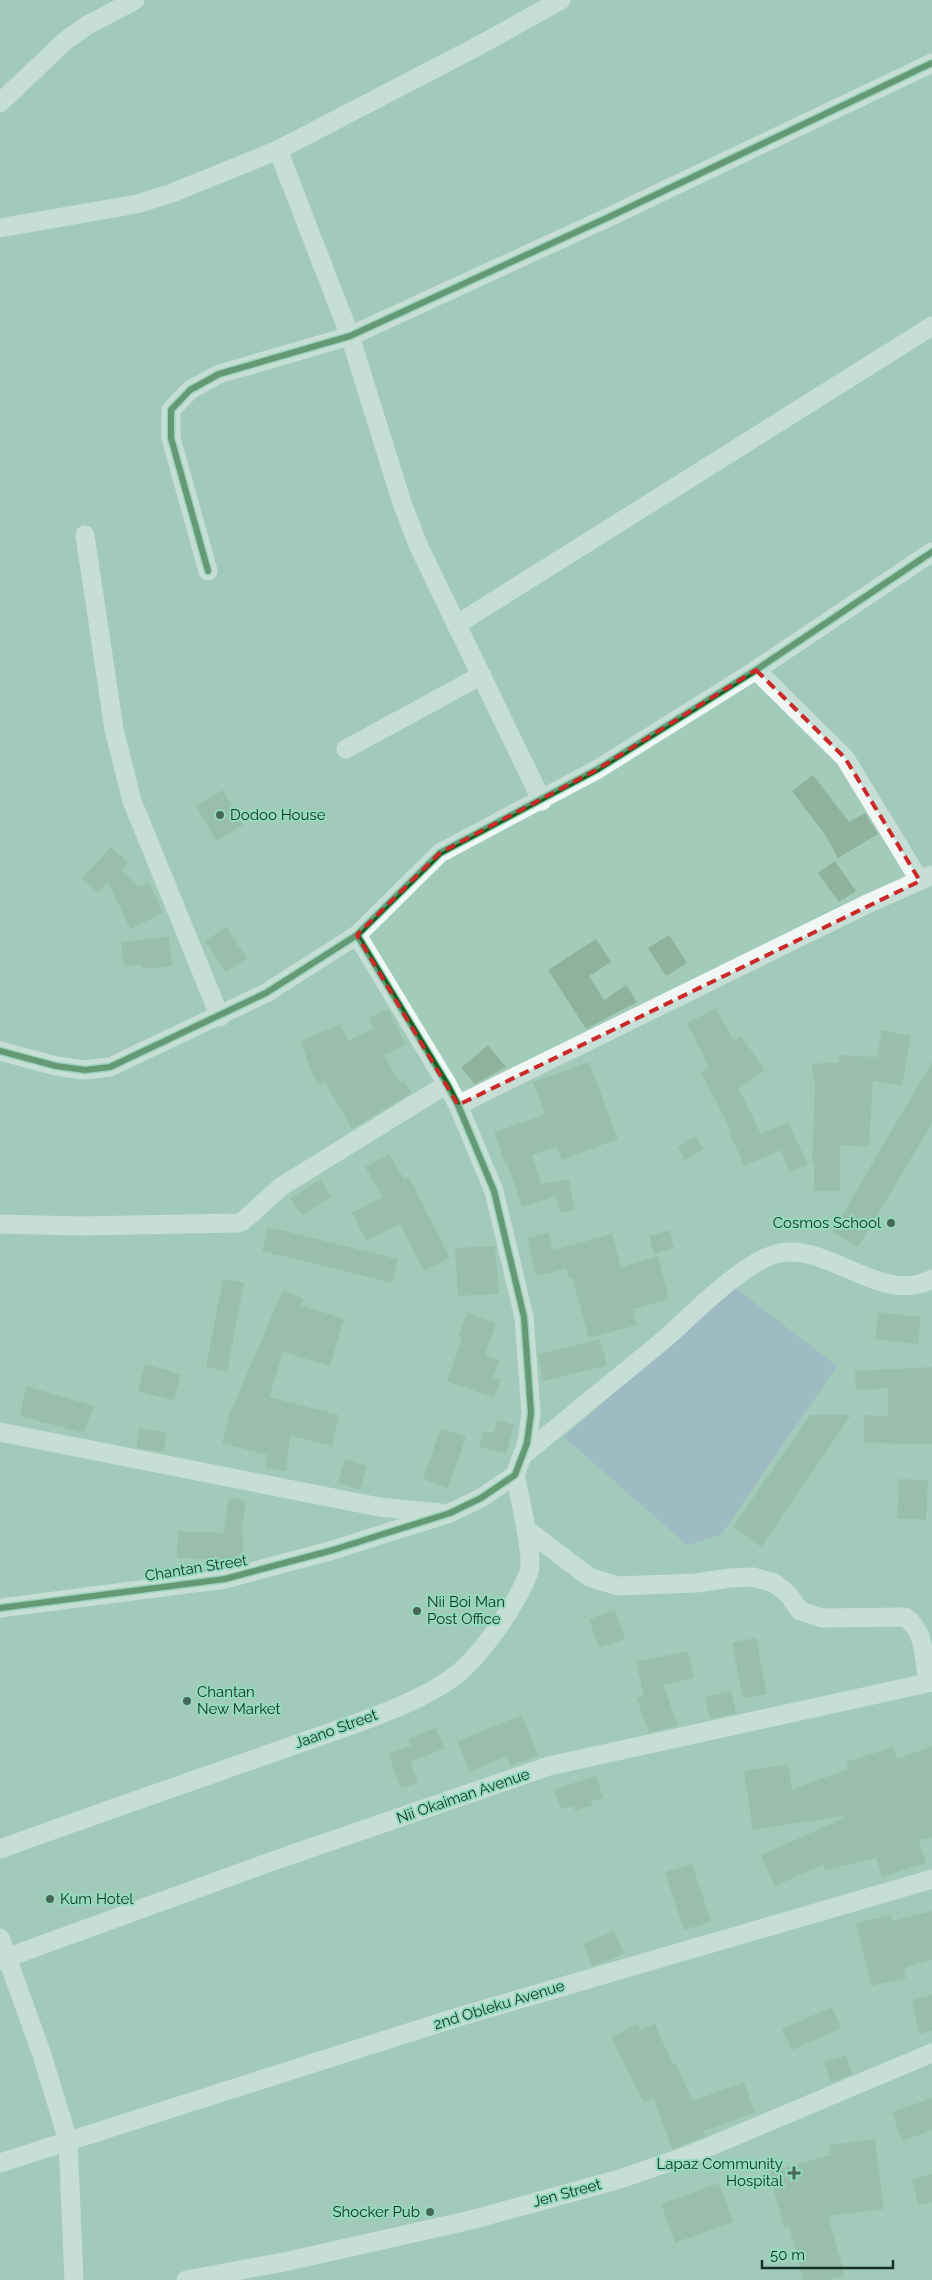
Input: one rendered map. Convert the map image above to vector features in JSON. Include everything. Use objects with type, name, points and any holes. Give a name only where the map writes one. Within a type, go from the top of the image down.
[{"type":"street","points":[[0,103],[65,41],[86,26],[134,0]]},
{"type":"street","points":[[0,228],[137,204],[172,193],[278,150],[480,45],[561,0]]},
{"type":"street","points":[[208,571],[171,438],[171,410],[190,390],[219,374],[350,336],[609,217],[932,63]]},
{"type":"street","points":[[278,150],[350,336],[402,503],[419,547],[542,801]]},
{"type":"street","points":[[456,625],[932,326]]},
{"type":"street","points":[[85,536],[114,729],[132,801],[220,1017]]},
{"type":"street","points":[[0,1052],[56,1066],[85,1070],[110,1067],[220,1017],[266,993],[357,934],[440,853],[542,801],[598,769],[756,670],[932,552]]},
{"type":"street","points":[[458,1105],[865,905],[926,878],[845,758],[756,670]]},
{"type":"street","points":[[346,749],[482,676]]},
{"type":"street","points":[[357,934],[448,1084],[494,1191],[524,1317],[531,1413],[528,1443],[515,1475]]},
{"type":"street","points":[[0,1224],[80,1226],[237,1223],[243,1221],[282,1186],[448,1084]]},
{"type":"street","points":[[522,1456],[727,1284],[763,1258],[782,1253],[800,1252],[892,1286],[920,1286],[932,1279]]},
{"type":"street","points":[[0,1432],[380,1507],[450,1513]]},
{"type":"street","name":"Chantan Street","points":[[0,1608],[225,1579],[333,1550],[450,1513],[481,1498],[515,1475]]},
{"type":"street","name":"Jaano Street","points":[[0,1849],[353,1724],[413,1700],[453,1678],[485,1645],[512,1607],[530,1570],[526,1529],[515,1475]]},
{"type":"street","points":[[526,1529],[589,1577],[618,1586],[696,1583],[753,1577],[774,1583],[788,1594],[800,1611],[822,1618],[905,1617],[914,1623],[921,1635],[930,1683]]},
{"type":"street","name":"Nii Okaiman Avenue","points":[[3,1959],[270,1862],[549,1766],[930,1683]]},
{"type":"street","name":"2nd Obleku Avenue","points":[[0,2163],[458,2017],[932,1879]]},
{"type":"street","points":[[0,1938],[3,1959],[40,2052],[68,2140],[74,2280]]},
{"type":"street","name":"Jen Street","points":[[186,2280],[284,2262],[471,2220],[620,2179],[692,2154],[932,2053]]},
{"type":"highlighted area","points":[[756,670],[845,758],[920,881],[458,1105],[357,935],[440,853],[598,769]]},
{"type":"shaded area","points":[[734,1287],[837,1366],[721,1535],[687,1545],[564,1437]]},
{"type":"building","points":[[813,775],[849,822],[865,813],[878,834],[838,858],[826,836],[792,791]]},
{"type":"building","name":"Dodoo House","points":[[223,790],[243,825],[216,841],[196,806]]},
{"type":"building","points":[[111,847],[128,862],[121,870],[138,887],[149,882],[163,913],[130,929],[108,882],[98,893],[82,878]]},
{"type":"building","points":[[835,861],[856,891],[839,902],[818,873]]},
{"type":"building","points":[[226,927],[247,958],[226,972],[205,941]]},
{"type":"building","points":[[669,935],[687,963],[666,976],[648,948]]},
{"type":"building","points":[[169,937],[172,966],[143,969],[141,965],[124,967],[121,942]]},
{"type":"building","points":[[596,939],[611,962],[589,976],[604,1000],[626,985],[637,1002],[586,1029],[548,970]]},
{"type":"building","points":[[716,1008],[734,1041],[741,1036],[765,1070],[739,1089],[761,1134],[788,1122],[808,1165],[789,1172],[781,1150],[744,1166],[729,1132],[731,1131],[701,1072],[709,1067],[687,1023]]},
{"type":"building","points":[[388,1009],[406,1045],[384,1055],[400,1083],[404,1081],[411,1093],[352,1129],[325,1082],[317,1085],[300,1041],[341,1024],[348,1041],[374,1028],[369,1018]]},
{"type":"building","points":[[882,1030],[911,1036],[902,1086],[873,1081],[869,1147],[840,1145],[840,1191],[814,1191],[814,1163],[812,1163],[815,1086],[811,1064],[839,1062],[839,1055],[877,1057]]},
{"type":"building","points":[[488,1045],[506,1067],[475,1084],[461,1068]]},
{"type":"building","points":[[589,1062],[618,1139],[562,1160],[557,1147],[532,1155],[541,1184],[569,1179],[575,1210],[560,1213],[556,1196],[522,1207],[494,1132],[545,1115],[533,1082]]},
{"type":"building","points":[[932,1062],[932,1123],[858,1247],[832,1232]]},
{"type":"building","points":[[696,1136],[704,1149],[685,1160],[678,1147]]},
{"type":"building","points":[[389,1154],[404,1179],[409,1177],[450,1258],[424,1271],[400,1224],[366,1241],[352,1213],[383,1197],[365,1167]]},
{"type":"building","points":[[321,1179],[331,1197],[302,1215],[290,1198]]},
{"type":"building","points":[[268,1227],[398,1259],[392,1283],[262,1251]]},
{"type":"building","points":[[669,1230],[674,1248],[654,1254],[649,1236]]},
{"type":"building","points":[[549,1233],[553,1250],[612,1234],[621,1267],[658,1256],[669,1299],[633,1309],[637,1325],[589,1338],[572,1278],[569,1279],[566,1269],[536,1276],[527,1238]]},
{"type":"building","points":[[495,1246],[499,1294],[458,1296],[455,1248]]},
{"type":"building","points":[[223,1279],[244,1283],[227,1372],[206,1367]]},
{"type":"building","points":[[283,1290],[304,1299],[301,1305],[344,1319],[330,1366],[283,1352],[269,1397],[339,1415],[332,1446],[290,1436],[286,1471],[265,1468],[267,1455],[222,1443],[229,1415]]},
{"type":"building","points":[[467,1312],[496,1323],[485,1355],[499,1360],[493,1377],[501,1380],[494,1398],[447,1381],[462,1338],[458,1336]]},
{"type":"building","points":[[878,1312],[921,1317],[918,1344],[875,1339]]},
{"type":"building","points":[[600,1339],[607,1365],[543,1381],[538,1354]]},
{"type":"building","points":[[145,1364],[181,1374],[174,1401],[138,1391]]},
{"type":"building","points":[[932,1367],[932,1444],[864,1443],[864,1415],[888,1416],[888,1388],[856,1390],[855,1371]]},
{"type":"building","points":[[26,1386],[94,1406],[83,1433],[20,1416]]},
{"type":"building","points":[[810,1415],[851,1415],[761,1547],[733,1527]]},
{"type":"building","points":[[497,1420],[514,1425],[506,1454],[479,1447],[483,1431],[494,1433]]},
{"type":"building","points":[[139,1428],[166,1432],[164,1452],[137,1448]]},
{"type":"building","points":[[441,1428],[466,1437],[448,1488],[423,1479]]},
{"type":"building","points":[[345,1459],[367,1466],[360,1490],[338,1483]]},
{"type":"building","points":[[899,1479],[928,1480],[926,1520],[897,1518]]},
{"type":"building","points":[[229,1498],[246,1501],[241,1533],[243,1533],[243,1560],[177,1558],[178,1531],[223,1533]]},
{"type":"building","points":[[615,1610],[625,1639],[599,1648],[589,1619]]},
{"type":"building","points":[[756,1638],[767,1694],[743,1698],[732,1642]]},
{"type":"building","points":[[688,1651],[694,1678],[663,1685],[678,1725],[649,1733],[637,1699],[644,1696],[636,1662]]},
{"type":"building","points":[[731,1691],[736,1713],[710,1719],[705,1697]]},
{"type":"building","points":[[522,1715],[538,1756],[510,1766],[507,1756],[470,1772],[457,1741]]},
{"type":"building","points":[[436,1728],[445,1748],[411,1762],[418,1783],[400,1788],[388,1753],[411,1746],[408,1739]]},
{"type":"building","points":[[932,1746],[932,1837],[919,1840],[926,1863],[882,1877],[876,1858],[825,1870],[824,1864],[775,1886],[761,1855],[844,1818],[843,1816],[753,1830],[744,1771],[788,1764],[792,1789],[849,1769],[846,1762],[893,1747],[897,1759]]},
{"type":"building","points":[[596,1776],[603,1798],[591,1801],[592,1806],[575,1811],[573,1806],[561,1809],[554,1789]]},
{"type":"building","points":[[692,1864],[711,1922],[684,1930],[665,1872]]},
{"type":"building","points":[[932,1911],[932,1960],[904,1968],[906,1978],[871,1986],[856,1923],[891,1915],[892,1921]]},
{"type":"building","points":[[614,1931],[624,1954],[592,1966],[583,1944]]},
{"type":"building","points":[[932,1995],[932,2031],[919,2034],[912,2000]]},
{"type":"building","points":[[832,2007],[841,2028],[792,2050],[782,2029]]},
{"type":"building","points":[[638,2024],[641,2030],[655,2024],[673,2064],[675,2063],[693,2101],[744,2082],[755,2113],[704,2131],[706,2136],[672,2149],[654,2099],[644,2103],[611,2037]]},
{"type":"building","points":[[846,2055],[852,2074],[831,2082],[824,2062]]},
{"type":"building","points":[[932,2098],[932,2130],[902,2141],[892,2112]]},
{"type":"building","points":[[875,2139],[884,2209],[828,2216],[845,2276],[828,2280],[803,2280],[789,2226],[784,2228],[769,2172],[831,2155],[829,2145]]},
{"type":"building","points":[[932,2174],[932,2202],[918,2205],[912,2179]]},
{"type":"building","points":[[719,2183],[733,2222],[675,2243],[661,2204]]},
{"type":"cycle path","points":[[208,571],[171,438],[171,410],[190,390],[219,374],[350,336],[609,217],[932,63]]},
{"type":"cycle path","points":[[0,1051],[56,1066],[85,1070],[110,1067],[266,993],[357,935],[440,853],[598,769],[756,670],[932,552]]},
{"type":"cycle path","points":[[0,1608],[225,1579],[333,1550],[450,1513],[481,1498],[515,1475],[527,1443],[531,1413],[524,1317],[494,1191],[458,1105],[447,1084],[357,935]]},
{"type":"place","name":"Dodoo House","points":[[220,815]]},
{"type":"place","name":"Cosmos School","points":[[891,1223]]},
{"type":"place","name":"Nii Boi Man Post Office","points":[[417,1611]]},
{"type":"place","name":"Chantan New Market","points":[[187,1701]]},
{"type":"place","name":"Kum Hotel","points":[[50,1899]]},
{"type":"place","name":"Lapaz Community Hospital","points":[[794,2173]]},
{"type":"place","name":"Shocker Pub","points":[[430,2212]]}]
